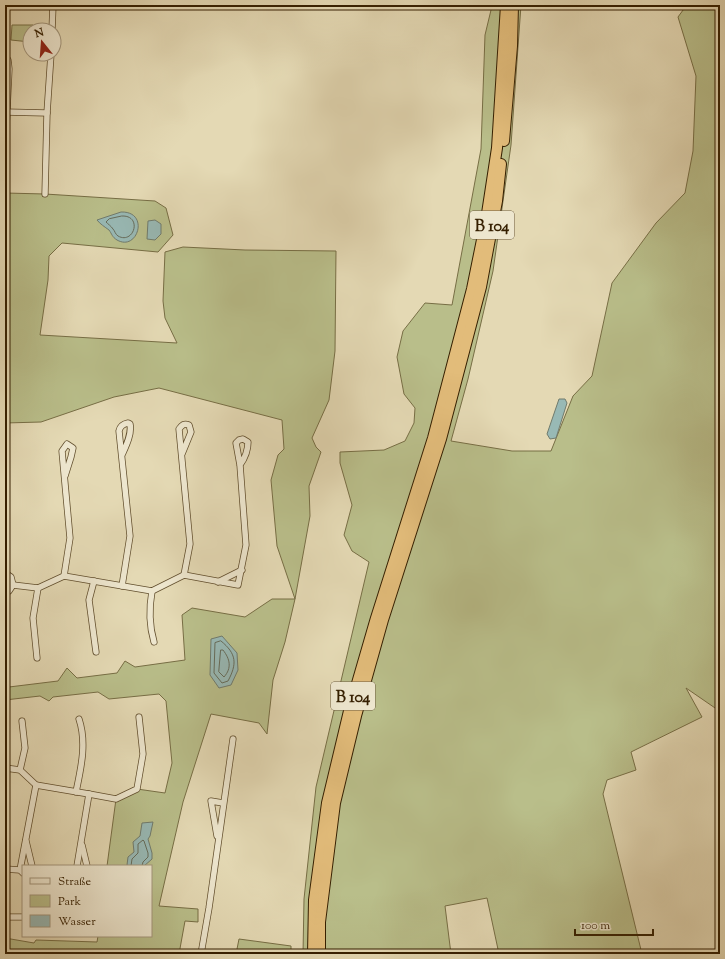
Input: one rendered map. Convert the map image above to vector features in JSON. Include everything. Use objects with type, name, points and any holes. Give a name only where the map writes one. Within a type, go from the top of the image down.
[{"type":"highway","name":"B 104","points":[[312,954],[314,900],[327,803],[349,711],[374,625],[435,442],[472,289],[486,220],[497,148],[506,5]]},
{"type":"highway","name":"B 104","points":[[320,954],[320,922],[335,803],[356,716],[481,287],[497,201],[505,133],[512,46],[513,5]]},
{"type":"highway","name":"B 104","points":[[320,922],[323,934],[324,954]]},
{"type":"street","points":[[52,22],[53,5]]},
{"type":"street","points":[[5,56],[8,60],[9,69],[5,152]]},
{"type":"street","points":[[45,194],[47,113],[50,62]]},
{"type":"street","points":[[6,112],[47,113]]},
{"type":"street","points":[[122,455],[130,436],[131,428],[130,424],[128,423],[123,424],[119,431],[130,536],[122,586]]},
{"type":"street","points":[[182,454],[192,432],[189,425],[186,424],[179,428],[190,544],[184,575]]},
{"type":"street","points":[[64,576],[70,538],[62,451],[67,444],[73,448],[65,476]]},
{"type":"street","points":[[13,585],[38,588],[64,576],[152,591],[184,575],[238,585],[246,545],[240,465]]},
{"type":"street","points":[[218,582],[242,570]]},
{"type":"street","points":[[5,572],[11,577],[13,585],[9,591],[5,593]]},
{"type":"street","points":[[94,581],[89,600],[96,652]]},
{"type":"street","points":[[37,658],[33,618],[38,588]]},
{"type":"street","points":[[152,591],[149,608],[154,642]]},
{"type":"street","points":[[5,768],[20,770],[36,784],[116,799],[137,789],[143,754],[139,717]]},
{"type":"street","points":[[76,792],[83,753],[79,719]]},
{"type":"street","points":[[20,770],[25,748],[22,721]]},
{"type":"street","points":[[201,954],[233,739]]},
{"type":"street","points":[[23,865],[36,784]]},
{"type":"street","points":[[78,865],[89,794]]},
{"type":"street","points":[[218,841],[211,801],[223,803]]},
{"type":"street","points":[[26,839],[32,865]]},
{"type":"street","points":[[82,842],[87,865]]},
{"type":"street","points":[[5,869],[22,872]]},
{"type":"street","points":[[5,917],[22,917]]},
{"type":"green space","points":[[489,5],[521,5],[511,145],[493,271],[468,379],[451,441],[512,451],[551,451],[573,396],[592,376],[612,283],[656,223],[685,193],[693,151],[696,76],[678,17],[686,6],[720,8],[720,697],[718,710],[686,688],[702,717],[631,752],[636,770],[607,780],[603,794],[642,954],[499,954],[487,898],[445,906],[451,954],[303,954],[304,899],[316,787],[369,562],[352,551],[344,535],[352,505],[340,463],[340,452],[384,450],[405,441],[414,423],[415,408],[404,394],[397,357],[403,331],[425,303],[452,305],[481,149],[485,35],[491,10]]},
{"type":"green space","points":[[12,25],[22,25],[22,41],[11,40]]},
{"type":"green space","points":[[5,193],[155,201],[166,208],[173,235],[158,252],[62,243],[49,256],[48,280],[40,335],[177,343],[165,318],[163,301],[165,252],[183,247],[245,250],[336,251],[335,351],[329,400],[312,438],[316,447],[321,452],[309,486],[310,516],[295,599],[277,546],[271,480],[278,455],[284,449],[282,420],[159,388],[114,397],[41,422],[5,423]]},
{"type":"green space","points":[[272,599],[295,599],[285,642],[273,680],[267,734],[259,723],[211,714],[183,802],[159,906],[198,909],[198,922],[185,921],[179,954],[5,954],[5,938],[34,943],[36,940],[97,942],[98,937],[152,937],[152,865],[107,865],[116,799],[137,789],[165,793],[172,763],[166,701],[159,694],[109,699],[98,692],[53,697],[49,701],[40,696],[5,700],[5,682],[9,687],[58,681],[67,668],[77,678],[117,673],[125,661],[135,667],[185,660],[182,615],[192,608],[245,617]]},
{"type":"green space","points":[[239,939],[291,946],[291,954],[236,954]]},
{"type":"water","points":[[121,212],[130,213],[136,218],[138,230],[131,241],[124,242],[115,239],[109,230],[97,220]]},
{"type":"water","points":[[155,220],[161,224],[161,234],[155,240],[147,239],[148,221]]},
{"type":"water","points":[[559,399],[565,399],[567,403],[556,438],[550,439],[547,434]]},
{"type":"water","points":[[222,636],[237,653],[238,670],[231,685],[219,688],[210,675],[211,639]]},
{"type":"water","points":[[153,822],[148,839],[152,859],[145,865],[127,865],[128,857],[134,852],[133,842],[140,836],[142,823]]}]
